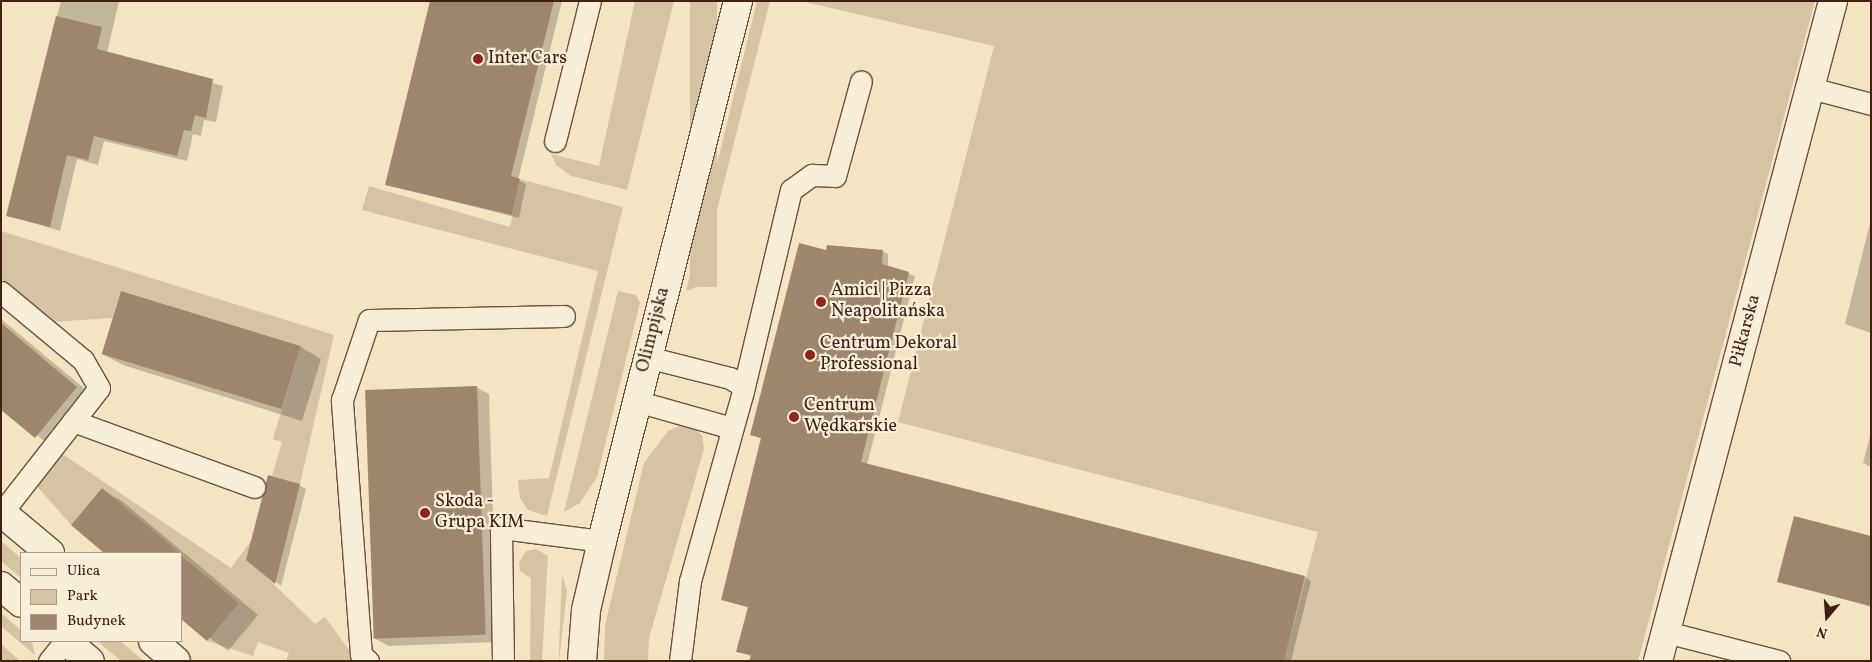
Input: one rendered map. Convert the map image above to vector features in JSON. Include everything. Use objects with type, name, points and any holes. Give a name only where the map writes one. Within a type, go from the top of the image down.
[{"type":"street","name":"Olimpijska","points":[[582,661],[586,610],[602,541],[738,1]]},
{"type":"street","name":"Piłkarska","points":[[1658,661],[1834,1]]},
{"type":"street","points":[[1,512],[49,552]]},
{"type":"street","points":[[1,586],[20,602]]},
{"type":"street","points":[[67,642],[90,661]]},
{"type":"street","points":[[154,642],[176,661]]},
{"type":"lane","points":[[556,141],[590,1]]},
{"type":"lane","points":[[680,661],[690,582],[743,386],[791,190],[812,174],[835,176],[861,81]]},
{"type":"lane","points":[[1811,88],[1871,104]]},
{"type":"lane","points":[[1,292],[83,360],[99,388],[1,512]]},
{"type":"lane","points":[[368,661],[361,655],[342,400],[369,320],[564,316]]},
{"type":"lane","points":[[647,357],[730,378],[743,386]]},
{"type":"lane","points":[[636,402],[732,428]]},
{"type":"lane","points":[[72,421],[254,487]]},
{"type":"lane","points":[[503,661],[501,528],[602,541]]},
{"type":"lane","points":[[1666,632],[1780,661]]},
{"type":"lane","points":[[49,661],[65,642]]},
{"type":"green space","points":[[635,1],[674,1],[627,190],[571,176],[556,165],[551,154],[599,166]]},
{"type":"green space","points":[[690,1],[717,1],[717,287],[690,287]]},
{"type":"green space","points":[[757,1],[770,1],[700,277],[697,287],[686,291]]},
{"type":"green space","points":[[801,1],[1815,1],[1638,661],[1284,661],[1318,532],[898,422],[994,46]]},
{"type":"green space","points":[[520,179],[623,207],[547,516],[528,510],[520,498],[518,480],[549,478],[598,271],[362,210],[369,186],[510,227]]},
{"type":"green space","points":[[1,231],[334,335],[300,484],[272,476],[282,442],[273,439],[301,346],[121,291],[112,318],[52,322],[1,279]]},
{"type":"green space","points":[[618,291],[636,295],[640,303],[597,477],[580,503],[564,512]]},
{"type":"green space","points":[[680,426],[692,427],[702,435],[704,449],[649,638],[648,661],[604,661],[605,625],[644,463],[668,431]]},
{"type":"green space","points":[[61,453],[231,568],[251,541],[262,573],[315,624],[325,617],[357,661],[286,661],[289,653],[258,642],[253,656],[207,641],[238,602],[182,555],[182,552],[178,552],[102,488],[71,525],[35,484]]},
{"type":"green space","points":[[1,541],[20,557],[20,577],[1,561]]},
{"type":"green space","points":[[536,549],[548,556],[542,661],[530,661],[531,578],[520,571],[519,563],[526,551]]},
{"type":"green space","points":[[562,575],[567,591],[559,661],[559,648]]},
{"type":"green space","points":[[1,613],[20,629],[20,642],[32,642],[35,655],[1,626]]},
{"type":"green space","points":[[98,642],[121,642],[144,661],[121,661]]},
{"type":"green space","points":[[1,644],[20,661],[1,661]]},
{"type":"building","name":"Inter Cars","points":[[430,1],[554,1],[511,176],[520,179],[512,215],[385,185]]},
{"type":"building","points":[[56,16],[102,27],[97,49],[213,79],[206,118],[195,115],[191,131],[184,130],[177,156],[94,136],[88,160],[67,155],[50,227],[6,216]]},
{"type":"building","points":[[799,243],[826,250],[827,245],[883,250],[882,264],[909,272],[861,462],[1305,576],[1284,661],[749,661],[751,655],[736,652],[748,607],[721,600],[761,438],[750,435]]},
{"type":"building","points":[[121,291],[301,346],[281,409],[102,354]]},
{"type":"building","points":[[1,323],[77,387],[35,438],[1,410]]},
{"type":"building","name":"Skoda - Grupa KIM","points":[[477,386],[486,635],[374,639],[365,390]]},
{"type":"building","points":[[268,475],[300,484],[275,584],[246,560]]},
{"type":"building","points":[[102,488],[179,552],[103,552],[71,525]]},
{"type":"building","points":[[1794,516],[1871,536],[1871,606],[1777,582]]},
{"type":"building","points":[[182,556],[239,603],[207,641],[182,620]]},
{"type":"place","name":"Inter Cars","points":[[478,59]]},
{"type":"place","name":"Amici | Pizza Neapolitańska","points":[[821,302]]},
{"type":"place","name":"Centrum Dekoral Professional","points":[[810,355]]},
{"type":"place","name":"Centrum Wędkarskie","points":[[794,417]]},
{"type":"place","name":"Skoda - Grupa KIM","points":[[425,513]]}]
